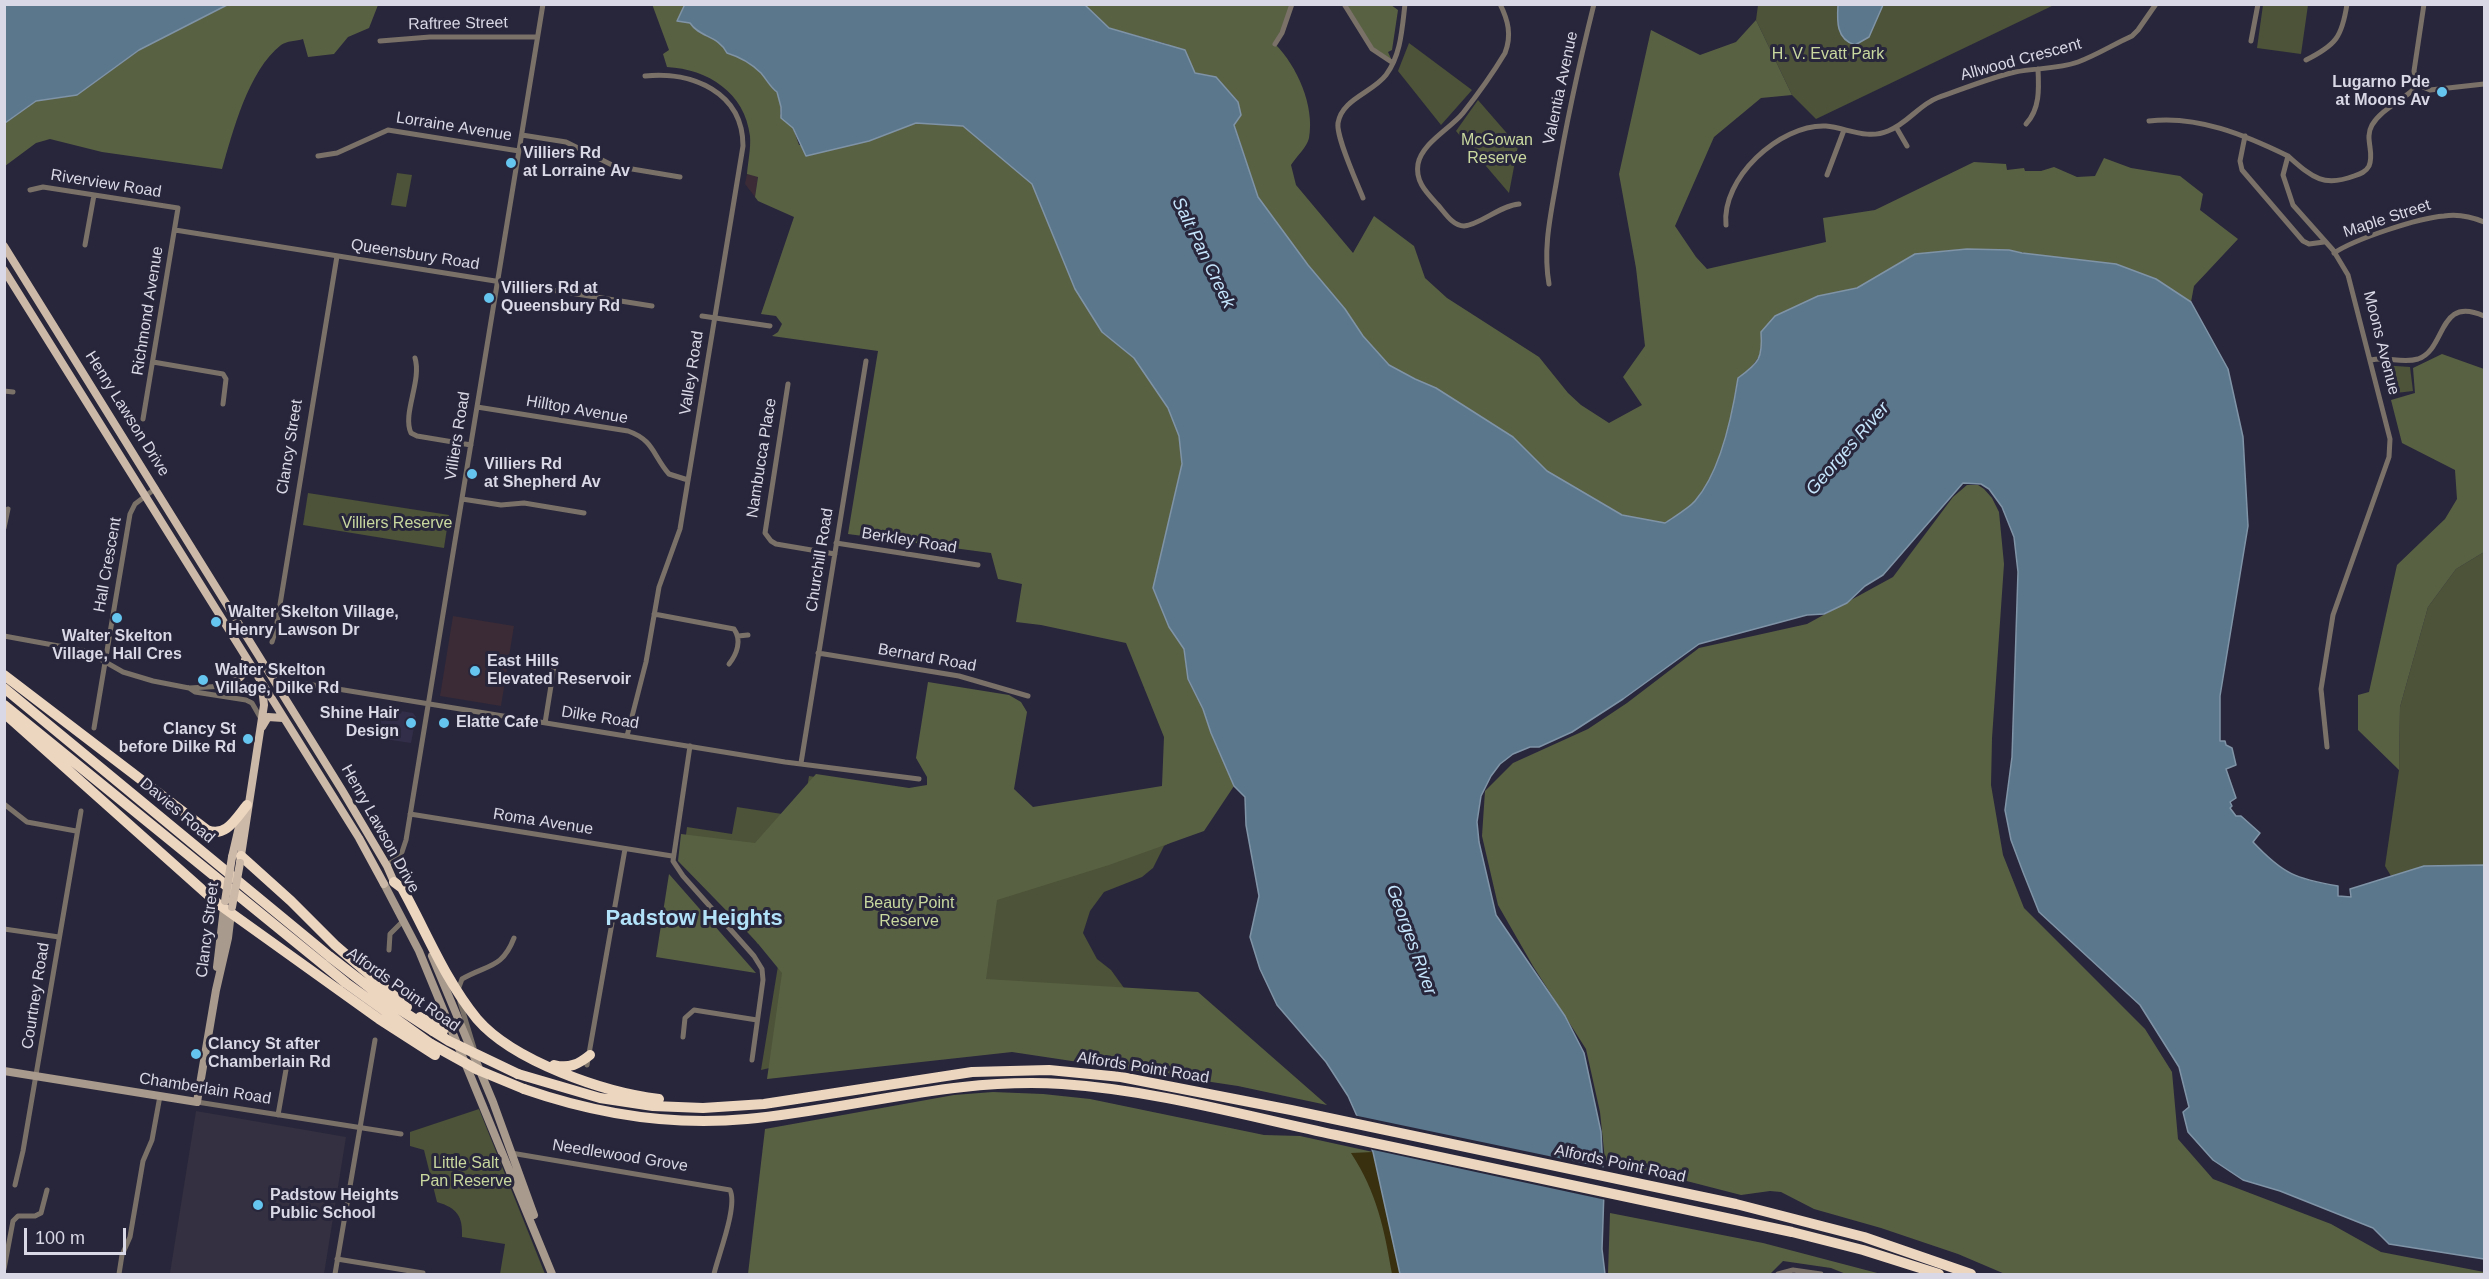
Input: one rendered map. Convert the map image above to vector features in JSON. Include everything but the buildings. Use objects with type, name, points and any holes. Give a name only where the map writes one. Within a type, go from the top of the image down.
[{"type":"highway","points":[[4,675],[207,830],[214,832],[225,830],[247,806]]},
{"type":"highway","name":"Davies Road","points":[[4,688],[244,894]]},
{"type":"highway","name":"Davies Road","points":[[4,705],[244,894]]},
{"type":"highway","points":[[4,713],[228,907],[379,1019],[433,1049]]},
{"type":"highway","points":[[238,859],[419,1019]]},
{"type":"highway","points":[[389,883],[402,888],[458,990],[476,1017],[507,1045],[591,1083],[636,1096],[752,1105]]},
{"type":"highway","name":"Alfords Point Road","points":[[244,894],[348,972],[463,1048],[518,1074],[571,1091],[634,1103],[684,1108],[752,1105],[948,1074],[1035,1070],[1121,1077],[1291,1110],[1736,1204],[1872,1239],[1971,1275]]},
{"type":"highway","name":"Alfords Point Road","points":[[244,894],[365,998],[433,1049],[526,1093],[587,1107],[657,1120],[705,1121],[749,1119],[941,1088],[1025,1083],[1077,1085],[1121,1091],[1288,1124],[1733,1218],[1839,1243],[1939,1275]]},
{"type":"highway","points":[[532,1058],[564,1067],[589,1060]]},
{"type":"main road","name":"Henry Lawson Drive","points":[[4,246],[156,488],[387,866],[389,883],[404,920],[508,1154]]},
{"type":"main road","name":"Henry Lawson Drive","points":[[4,270],[358,838],[389,883],[432,956],[476,1061],[553,1275]]},
{"type":"main road","points":[[221,687],[239,680],[244,674],[245,657]]},
{"type":"main road","points":[[262,684],[276,683]]},
{"type":"main road","name":"Clancy Street","points":[[198,1102],[228,907],[238,859],[239,820],[247,806],[264,705],[262,684]]},
{"type":"main road","points":[[259,734],[268,717],[283,718]]},
{"type":"main road","name":"Chamberlain Road","points":[[4,1071],[198,1102]]},
{"type":"street","name":"Villiers Road","points":[[387,866],[404,850],[543,4]]},
{"type":"street","points":[[1275,44],[1282,33],[1292,4]]},
{"type":"street","points":[[1344,4],[1372,49],[1393,63]]},
{"type":"street","points":[[1363,198],[1340,135],[1339,121],[1349,104],[1380,81],[1393,63],[1405,4]]},
{"type":"street","points":[[1500,4],[1509,27],[1505,53],[1463,113],[1424,151],[1418,164],[1418,176],[1425,191],[1452,221],[1461,226],[1470,225],[1507,206],[1519,204]]},
{"type":"street","name":"Valentia Avenue","points":[[1549,284],[1545,255],[1548,229],[1569,110],[1594,4]]},
{"type":"street","name":"Allwood Crescent","points":[[1726,225],[1726,207],[1732,192],[1756,157],[1786,137],[1809,128],[1826,126],[1869,134],[1886,132],[1896,128],[1934,99],[2014,73],[2078,62],[2132,36],[2156,4]]},
{"type":"street","points":[[2252,41],[2258,4]]},
{"type":"street","points":[[2307,60],[2328,48],[2338,38],[2344,24],[2347,4]]},
{"type":"street","points":[[2424,4],[2414,71],[2414,78],[2418,85],[2432,90],[2484,84]]},
{"type":"street","name":"Raftree Street","points":[[380,41],[430,37],[537,37]]},
{"type":"street","points":[[2026,124],[2032,117],[2037,103],[2038,69]]},
{"type":"street","name":"Valley Road","points":[[627,736],[646,662],[659,587],[680,529],[742,156],[741,128],[726,99],[706,84],[693,79],[665,75],[645,76]]},
{"type":"street","points":[[2149,121],[2181,122],[2231,130],[2288,156],[2322,181],[2338,180],[2361,173],[2370,164],[2368,138],[2373,123],[2407,97],[2418,85]]},
{"type":"street","points":[[1896,128],[1907,146]]},
{"type":"street","name":"Lorraine Avenue","points":[[318,156],[337,153],[388,130],[519,150]]},
{"type":"street","points":[[1827,175],[1844,130]]},
{"type":"street","points":[[522,135],[573,144],[614,166],[680,177]]},
{"type":"street","points":[[2245,136],[2240,161],[2242,170],[2303,241],[2309,244],[2324,242]]},
{"type":"street","name":"Moons Avenue","points":[[2288,156],[2283,175],[2293,205],[2334,253],[2348,274],[2389,429],[2390,448],[2333,615],[2321,689],[2327,747]]},
{"type":"street","name":"Riverview Road","points":[[30,190],[44,187],[178,208]]},
{"type":"street","points":[[85,245],[94,195]]},
{"type":"street","name":"Richmond Avenue","points":[[143,419],[178,208]]},
{"type":"street","name":"Maple Street","points":[[2334,253],[2347,244],[2433,217],[2458,216],[2484,222]]},
{"type":"street","name":"Queensbury Road","points":[[175,230],[652,306]]},
{"type":"street","name":"Clancy Street","points":[[272,642],[337,256]]},
{"type":"street","points":[[2371,360],[2418,359],[2428,353],[2443,326],[2451,317],[2470,312],[2484,316]]},
{"type":"street","points":[[702,316],[770,326]]},
{"type":"street","points":[[415,358],[417,369],[409,423],[411,433],[471,445]]},
{"type":"street","name":"Churchill Road","points":[[801,763],[866,361]]},
{"type":"street","points":[[153,362],[223,374],[226,379],[223,405]]},
{"type":"street","name":"Nambucca Place","points":[[788,384],[765,533],[776,544],[835,554]]},
{"type":"street","points":[[4,391],[13,392]]},
{"type":"street","name":"Hilltop Avenue","points":[[477,406],[628,431],[640,436],[651,445],[669,474],[688,480]]},
{"type":"street","name":"Hall Crescent","points":[[94,728],[130,514],[135,504],[156,488]]},
{"type":"street","points":[[462,499],[501,505],[524,503],[584,513]]},
{"type":"street","points":[[4,528],[8,509]]},
{"type":"street","name":"Berkley Road","points":[[836,543],[978,565]]},
{"type":"street","points":[[654,614],[730,627],[738,636],[736,654],[729,664]]},
{"type":"street","points":[[738,636],[748,635]]},
{"type":"street","points":[[4,636],[86,651],[134,677],[189,688],[262,684]]},
{"type":"street","name":"Bernard Road","points":[[818,654],[959,676],[1028,696]]},
{"type":"street","points":[[545,723],[554,667]]},
{"type":"street","name":"Dilke Road","points":[[276,683],[308,684],[690,747],[919,779]]},
{"type":"street","points":[[189,688],[195,692],[252,703],[261,721]]},
{"type":"street","points":[[690,747],[672,856],[678,870],[759,964],[763,980],[752,1060]]},
{"type":"street","points":[[4,804],[27,822],[76,831]]},
{"type":"street","name":"Courtney Road","points":[[15,1185],[81,811]]},
{"type":"street","name":"Roma Avenue","points":[[410,814],[672,856]]},
{"type":"street","points":[[589,1060],[625,849]]},
{"type":"street","points":[[389,950],[390,934],[404,920]]},
{"type":"street","points":[[4,928],[59,937]]},
{"type":"street","points":[[476,1061],[458,990],[462,979],[506,957],[514,938]]},
{"type":"street","points":[[688,1003],[691,1011]]},
{"type":"street","points":[[683,1037],[685,1018],[691,1011],[699,1010],[757,1020]]},
{"type":"street","points":[[335,1275],[375,1040]]},
{"type":"street","points":[[278,1115],[287,1064]]},
{"type":"street","points":[[119,1275],[122,1255],[129,1242],[141,1167],[153,1134],[160,1096]]},
{"type":"street","name":"Chamberlain Road","points":[[198,1102],[401,1134]]},
{"type":"street","name":"Needlewood Grove","points":[[508,1154],[730,1190],[732,1195],[730,1212],[714,1275]]},
{"type":"street","points":[[4,1269],[13,1221],[18,1216],[35,1216],[41,1213],[47,1190]]},
{"type":"street","points":[[337,1259],[423,1273]]},
{"type":"street","points":[[1778,1275],[1793,1270],[1821,1275]]},
{"type":"shaded area","points":[[747,174],[758,176],[755,197],[745,184]]},
{"type":"shaded area","points":[[453,616],[514,626],[501,706],[440,696]]},
{"type":"shaded area","points":[[383,708],[413,713],[416,717],[411,743],[378,738]]},
{"type":"shaded area","name":"Padstow Heights Public School","points":[[196,1111],[346,1137],[324,1274],[170,1273]]},
{"type":"green space","points":[[652,4],[685,5],[678,21],[690,23],[694,28],[719,43],[727,53],[745,61],[761,73],[777,92],[781,107],[780,114],[793,128],[799,145],[869,141],[916,123],[963,126],[1032,184],[1075,289],[1102,332],[1134,358],[1168,408],[1179,436],[1182,464],[1153,588],[1169,627],[1184,649],[1188,680],[1203,709],[1234,786],[1204,831],[1109,865],[997,900],[986,979],[1198,992],[1327,1105],[1238,1086],[1012,1052],[767,1079],[782,973],[755,940],[678,861],[681,834],[755,843],[816,774],[909,788],[927,785],[927,777],[916,758],[928,682],[1009,695],[1021,702],[1027,712],[1014,789],[1033,807],[1162,786],[1164,737],[1126,643],[1016,622],[1022,584],[998,579],[991,553],[848,534],[878,351],[772,336],[778,332],[782,324],[776,316],[761,314],[794,217],[758,201],[755,197],[758,177],[747,174],[750,136],[747,121],[741,107],[732,96],[710,78],[667,67],[663,54],[669,50]]},
{"type":"green space","points":[[227,5],[378,5],[369,28],[348,37],[334,54],[308,57],[303,39],[281,45],[269,56],[259,70],[243,102],[222,169],[102,152],[50,139],[36,143],[5,166],[5,123],[36,101],[77,95],[139,50]]},
{"type":"green space","points":[[1085,5],[1292,5],[1275,44],[1297,75],[1307,100],[1309,113],[1308,141],[1291,165],[1296,185],[1353,253],[1374,216],[1414,246],[1425,278],[1447,298],[1539,357],[1568,393],[1581,405],[1609,423],[1642,405],[1623,377],[1645,346],[1636,268],[1619,174],[1651,30],[1700,55],[1736,42],[1756,20],[1792,95],[1761,98],[1714,137],[1675,226],[1707,269],[1826,242],[1823,218],[1875,210],[1974,162],[2006,164],[2007,170],[2024,168],[2025,171],[2041,171],[2054,167],[2077,177],[2095,176],[2104,158],[2131,168],[2180,176],[2203,194],[2200,210],[2238,239],[2194,286],[2191,302],[2156,279],[2009,250],[1967,249],[1915,254],[1857,288],[1818,296],[1762,352],[1751,368],[1738,378],[1724,443],[1712,475],[1695,501],[1665,523],[1622,515],[1547,471],[1513,437],[1436,388],[1389,365],[1363,336],[1345,309],[1308,265],[1258,197],[1234,124],[1241,115],[1238,101],[1216,77],[1195,73],[1167,44],[1109,28]]},
{"type":"green space","points":[[1344,5],[1391,5],[1398,10],[1392,50],[1388,52],[1393,63],[1376,53]]},
{"type":"green space","name":"H. V. Evatt Park","points":[[1758,5],[2054,5],[1816,119],[1792,95],[1756,20]]},
{"type":"green space","points":[[2263,5],[2308,5],[2301,54],[2257,48]]},
{"type":"green space","points":[[1409,43],[1472,90],[1441,125],[1398,71]]},
{"type":"green space","name":"McGowan Reserve","points":[[1478,100],[1518,146],[1509,193],[1456,131]]},
{"type":"green space","points":[[397,173],[412,175],[406,207],[391,205]]},
{"type":"green space","points":[[2442,354],[2484,369],[2484,552],[2456,569],[2428,607],[2400,707],[2399,770],[2358,730],[2358,695],[2369,692],[2397,565],[2445,519],[2457,499],[2455,470],[2402,443],[2391,400],[2415,393],[2413,368]]},
{"type":"green space","points":[[2381,365],[2410,367],[2413,391],[2387,394]]},
{"type":"green space","points":[[1967,485],[1978,485],[1984,489],[1999,512],[2004,564],[1991,785],[2003,855],[2024,908],[2145,1029],[2172,1072],[2178,1139],[2213,1179],[2331,1224],[2381,1252],[2484,1272],[2484,1274],[2005,1274],[1958,1254],[1881,1228],[1814,1209],[1781,1192],[1770,1191],[1741,1195],[1605,1160],[1600,1112],[1586,1049],[1533,966],[1498,905],[1482,836],[1485,791],[1513,763],[1588,729],[1627,703],[1699,648],[1807,624],[1893,577],[1953,497]]},
{"type":"green space","name":"Villiers Reserve","points":[[308,493],[449,515],[444,548],[303,525]]},
{"type":"green space","points":[[2484,552],[2484,865],[2424,866],[2391,876],[2385,866],[2399,770],[2400,707],[2428,607],[2456,569]]},
{"type":"green space","name":"Beauty Point Reserve","points":[[809,776],[1183,836],[1164,846],[1153,868],[1142,877],[1104,892],[1090,911],[1083,933],[1097,959],[1111,970],[1124,988],[1029,1006],[761,1070]]},
{"type":"green space","points":[[737,807],[782,814],[762,942],[758,944],[683,858],[687,827],[732,834]]},
{"type":"green space","points":[[669,874],[756,973],[656,957]]},
{"type":"green space","points":[[993,1092],[1090,1099],[1264,1135],[1300,1136],[1373,1152],[1400,1274],[748,1274],[765,1129],[954,1095]]},
{"type":"green space","name":"Little Salt Pan Reserve","points":[[479,1109],[545,1274],[500,1274],[505,1244],[462,1237],[460,1218],[454,1210],[437,1202],[424,1150],[410,1146],[410,1132]]},
{"type":"green space","points":[[1610,1213],[1763,1243],[1881,1274],[1846,1274],[1831,1268],[1783,1261],[1770,1274],[1608,1274]]},
{"type":"sand","points":[[1373,1152],[1400,1274],[1392,1274],[1378,1211],[1367,1182],[1351,1153]]},
{"type":"water","points":[[5,4],[227,5],[139,50],[77,95],[36,101],[5,123]]},
{"type":"water","points":[[685,4],[1085,5],[1109,28],[1185,50],[1195,73],[1216,77],[1238,102],[1241,115],[1234,125],[1258,197],[1308,265],[1345,309],[1363,336],[1389,365],[1436,388],[1513,437],[1547,471],[1622,515],[1665,523],[1695,501],[1712,475],[1724,443],[1738,378],[1758,359],[1761,332],[1775,316],[1818,296],[1857,288],[1915,254],[1967,249],[2009,250],[2116,264],[2156,279],[2191,302],[2228,369],[2243,437],[2248,526],[2220,696],[2220,741],[2225,741],[2226,745],[2232,748],[2236,765],[2226,769],[2236,798],[2230,802],[2232,806],[2230,808],[2236,816],[2241,816],[2260,833],[2253,842],[2273,861],[2291,873],[2311,881],[2338,886],[2338,896],[2351,897],[2350,889],[2424,866],[2484,865],[2484,1259],[2389,1244],[2373,1228],[2280,1191],[2243,1180],[2213,1160],[2188,1132],[2183,1112],[2189,1107],[2179,1067],[2140,1005],[2039,912],[2011,840],[2005,810],[2012,757],[2018,572],[2014,537],[2002,507],[1989,489],[1981,484],[1963,483],[1883,575],[1865,586],[1847,603],[1824,614],[1807,615],[1699,644],[1623,699],[1572,732],[1539,747],[1530,747],[1513,754],[1500,764],[1491,776],[1481,796],[1477,822],[1479,842],[1496,915],[1565,1016],[1584,1053],[1601,1132],[1604,1191],[1602,1249],[1605,1274],[1400,1274],[1373,1152],[1348,1096],[1326,1062],[1277,1005],[1260,969],[1250,937],[1259,896],[1246,825],[1245,797],[1234,786],[1203,709],[1188,679],[1184,649],[1169,627],[1153,588],[1182,464],[1179,436],[1168,408],[1134,358],[1102,332],[1075,289],[1032,184],[963,126],[916,123],[869,141],[806,156],[793,128],[781,118],[777,92],[749,63],[727,53],[719,43],[694,28],[690,23],[677,21]]},
{"type":"water","points":[[1838,4],[1883,5],[1869,37],[1855,45],[1844,38],[1839,29]]},
{"type":"pier","points":[[1353,1115],[1606,1168],[1606,1200],[1369,1149]]},
{"type":"place","name":"Lugarno Pde at Moons Av","points":[[2442,92]]},
{"type":"place","name":"Villiers Rd at Lorraine Av","points":[[511,163]]},
{"type":"place","name":"Villiers Rd at Queensbury Rd","points":[[489,298]]},
{"type":"place","name":"Villiers Rd at Shepherd Av","points":[[472,474]]},
{"type":"place","name":"Walter Skelton Village, Hall Cres","points":[[117,618]]},
{"type":"place","name":"Walter Skelton Village, Henry Lawson Dr","points":[[216,622]]},
{"type":"place","name":"East Hills Elevated Reservoir","points":[[475,671]]},
{"type":"place","name":"Walter Skelton Village, Dilke Rd","points":[[203,680]]},
{"type":"place","name":"Shine Hair Design","points":[[411,723]]},
{"type":"place","name":"Elatte Cafe","points":[[444,723]]},
{"type":"place","name":"Clancy St before Dilke Rd","points":[[248,739]]},
{"type":"place","name":"Clancy St after Chamberlain Rd","points":[[196,1054]]},
{"type":"place","name":"Padstow Heights Public School","points":[[258,1205]]},
{"type":"district","name":"Padstow Heights","points":[[694,919]]},
{"type":"water label","name":"Salt Pan Creek","points":[[1203,253]]},
{"type":"water label","name":"Georges River","points":[[1848,449]]},
{"type":"water label","name":"Georges River","points":[[1411,940]]}]
